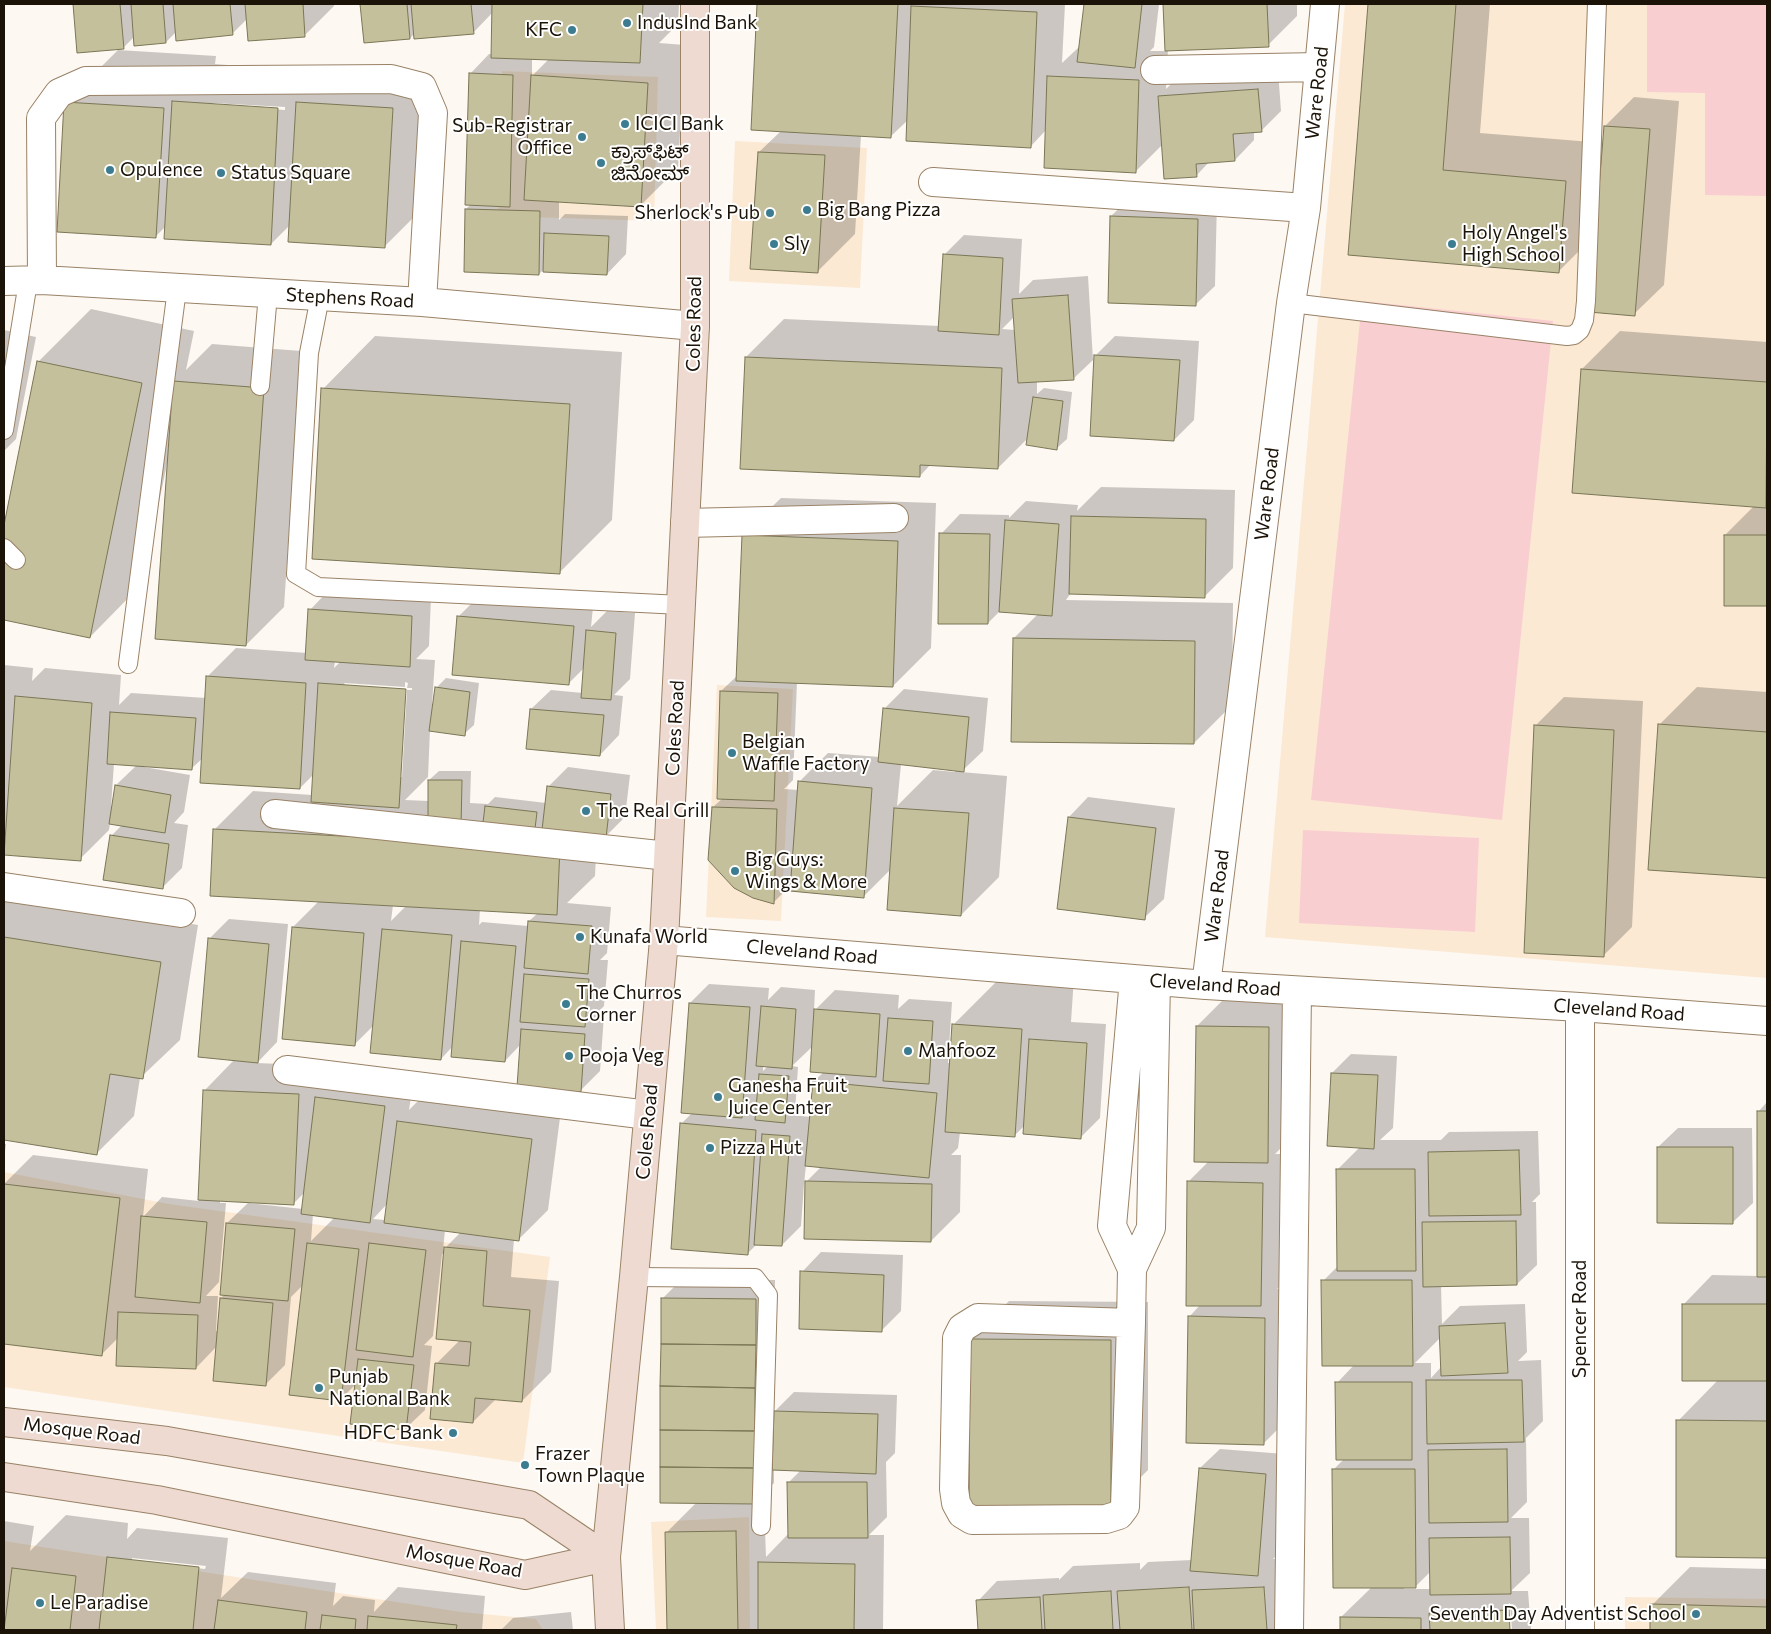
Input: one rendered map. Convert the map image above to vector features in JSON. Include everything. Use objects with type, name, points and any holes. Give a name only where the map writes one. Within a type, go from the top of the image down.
[{"type":"street","name":"Coles Road","points":[[610,1630],[606,1557],[634,1277],[664,940],[695,326],[695,4]]},
{"type":"street","name":"Ware Road","points":[[1206,985],[1291,303],[1306,208],[1325,4]]},
{"type":"street","points":[[1155,70],[1319,67]]},
{"type":"street","points":[[25,281],[42,118],[59,92],[86,81],[391,78],[422,87],[433,113],[422,302]]},
{"type":"street","points":[[933,182],[1306,208]]},
{"type":"street","name":"Stephens Road","points":[[25,281],[422,302],[695,326]]},
{"type":"street","points":[[685,523],[894,518]]},
{"type":"street","points":[[275,814],[668,856]]},
{"type":"street","points":[[4,887],[181,913]]},
{"type":"street","name":"Cleveland Road","points":[[664,940],[1206,985],[1580,1007],[1767,1021]]},
{"type":"street","points":[[1131,1323],[978,1318],[962,1328],[957,1338],[954,1489],[956,1503],[962,1514],[972,1520],[1106,1519],[1120,1515],[1125,1506],[1131,1323],[1132,1269],[1151,1228],[1145,980]]},
{"type":"street","points":[[1132,1269],[1112,1226],[1145,980]]},
{"type":"street","points":[[1289,1630],[1298,991]]},
{"type":"street","name":"Spencer Road","points":[[1580,1007],[1580,1630]]},
{"type":"street","points":[[287,1070],[648,1115]]},
{"type":"street","name":"Mosque Road","points":[[4,1422],[166,1440],[529,1505],[606,1557]]},
{"type":"street","name":"Mosque Road","points":[[4,1477],[157,1500],[525,1575],[606,1557]]},
{"type":"lane","points":[[1291,303],[1567,336],[1574,335],[1580,330],[1584,320],[1586,301],[1597,4]]},
{"type":"lane","points":[[4,430],[25,281]]},
{"type":"lane","points":[[128,664],[177,289]]},
{"type":"lane","points":[[260,386],[268,294]]},
{"type":"lane","points":[[320,297],[309,353],[296,574],[318,587],[681,605]]},
{"type":"lane","points":[[634,1277],[755,1278],[768,1295],[761,1526]]},
{"type":"shaded area","points":[[1345,4],[1767,4],[1767,978],[1265,937]]},
{"type":"shaded area","points":[[1647,4],[1767,4],[1767,196],[1705,195],[1705,93],[1647,92]]},
{"type":"shaded area","points":[[502,71],[658,77],[654,221],[498,216]]},
{"type":"shaded area","points":[[735,141],[867,148],[860,288],[729,281]]},
{"type":"shaded area","points":[[1362,301],[1553,321],[1502,820],[1311,800]]},
{"type":"shaded area","points":[[717,685],[793,689],[781,921],[706,917]]},
{"type":"shaded area","points":[[1303,830],[1479,838],[1475,932],[1299,923]]},
{"type":"shaded area","points":[[4,1172],[169,1204],[550,1257],[523,1463],[4,1387]]},
{"type":"shaded area","points":[[749,1517],[750,1630],[656,1630],[651,1522]]},
{"type":"shaded area","points":[[4,1541],[461,1612],[536,1619],[543,1630],[4,1630]]},
{"type":"shaded area","name":"Seventh Day Adventist School","points":[[1625,1597],[1767,1599],[1767,1630],[1625,1630]]},
{"type":"building","points":[[73,4],[120,4],[124,49],[77,53]]},
{"type":"building","points":[[131,4],[163,4],[166,43],[134,46]]},
{"type":"building","points":[[173,4],[230,4],[233,35],[176,41]]},
{"type":"building","points":[[245,4],[303,4],[305,37],[248,41]]},
{"type":"building","points":[[360,4],[407,4],[410,39],[364,43]]},
{"type":"building","points":[[411,4],[471,4],[474,34],[414,39]]},
{"type":"building","points":[[492,4],[643,4],[640,63],[491,58]]},
{"type":"building","points":[[757,4],[898,4],[891,138],[751,130]]},
{"type":"building","points":[[1084,4],[1142,4],[1135,68],[1077,62]]},
{"type":"building","points":[[1163,4],[1267,4],[1269,47],[1165,51]]},
{"type":"building","points":[[1368,4],[1456,4],[1443,170],[1566,181],[1559,273],[1348,255]]},
{"type":"building","points":[[911,6],[1037,12],[1031,148],[906,141]]},
{"type":"building","points":[[469,73],[513,75],[510,207],[465,205]]},
{"type":"building","points":[[531,75],[648,83],[641,207],[524,200]]},
{"type":"building","points":[[1047,76],[1139,80],[1136,173],[1044,168]]},
{"type":"building","points":[[1258,89],[1262,132],[1233,134],[1235,161],[1196,164],[1197,177],[1164,179],[1158,96]]},
{"type":"building","name":"Status Square","points":[[172,101],[278,108],[271,245],[164,239]]},
{"type":"building","name":"Opulence","points":[[64,102],[164,108],[156,238],[57,232]]},
{"type":"building","points":[[296,102],[393,108],[385,248],[288,242]]},
{"type":"building","points":[[1604,126],[1650,129],[1635,316],[1589,312]]},
{"type":"building","points":[[758,152],[825,155],[818,273],[750,269]]},
{"type":"building","points":[[465,209],[540,211],[539,275],[464,272]]},
{"type":"building","points":[[1110,216],[1198,219],[1196,306],[1108,303]]},
{"type":"building","points":[[544,233],[609,236],[607,275],[543,272]]},
{"type":"building","points":[[943,254],[1003,258],[999,335],[938,331]]},
{"type":"building","points":[[1068,295],[1074,380],[1018,383],[1012,299]]},
{"type":"building","points":[[1094,355],[1180,360],[1174,441],[1090,436]]},
{"type":"building","points":[[745,357],[1002,368],[998,469],[920,465],[920,477],[740,469]]},
{"type":"building","points":[[37,361],[142,383],[90,638],[4,620],[4,525]]},
{"type":"building","points":[[1581,369],[1767,382],[1766,508],[1572,493]]},
{"type":"building","points":[[173,381],[264,388],[246,646],[155,639]]},
{"type":"building","points":[[321,388],[570,404],[560,574],[312,559]]},
{"type":"building","points":[[1033,397],[1063,401],[1057,450],[1026,445]]},
{"type":"building","points":[[1071,516],[1206,519],[1205,598],[1069,594]]},
{"type":"building","points":[[1005,520],[1059,524],[1052,616],[999,612]]},
{"type":"building","points":[[939,533],[990,534],[988,624],[938,624]]},
{"type":"building","points":[[742,535],[898,541],[893,687],[736,681]]},
{"type":"building","points":[[1724,535],[1767,535],[1767,606],[1724,606]]},
{"type":"building","points":[[308,609],[412,616],[410,667],[305,660]]},
{"type":"building","points":[[457,616],[574,626],[569,685],[452,675]]},
{"type":"building","points":[[586,630],[616,633],[611,700],[581,698]]},
{"type":"building","points":[[1013,638],[1195,641],[1194,744],[1011,742]]},
{"type":"building","points":[[206,676],[306,683],[300,789],[200,783]]},
{"type":"building","points":[[318,683],[406,689],[399,808],[311,802]]},
{"type":"building","points":[[435,687],[470,692],[465,736],[429,731]]},
{"type":"building","points":[[720,691],[778,693],[774,801],[717,799]]},
{"type":"building","points":[[15,696],[92,703],[81,861],[4,855]]},
{"type":"building","points":[[883,708],[969,717],[964,772],[878,762]]},
{"type":"building","points":[[530,709],[604,715],[600,756],[526,749]]},
{"type":"building","points":[[110,712],[196,718],[192,770],[107,764]]},
{"type":"building","points":[[1658,724],[1767,732],[1767,878],[1648,870]]},
{"type":"building","points":[[1534,725],[1614,730],[1604,957],[1524,953]]},
{"type":"building","points":[[428,780],[462,780],[461,828],[428,828]]},
{"type":"building","points":[[798,781],[872,788],[864,898],[790,891]]},
{"type":"building","points":[[115,785],[171,795],[165,833],[109,824]]},
{"type":"building","points":[[547,786],[611,794],[606,838],[542,830]]},
{"type":"building","points":[[485,806],[537,812],[534,837],[482,831]]},
{"type":"building","points":[[712,807],[777,809],[774,904],[753,898],[734,888],[708,860]]},
{"type":"building","points":[[894,808],[969,813],[961,916],[887,910]]},
{"type":"building","points":[[1068,817],[1156,828],[1145,920],[1057,909]]},
{"type":"building","points":[[213,829],[560,848],[557,915],[210,896]]},
{"type":"building","points":[[110,835],[169,844],[163,889],[103,880]]},
{"type":"building","points":[[528,921],[592,926],[588,974],[524,968]]},
{"type":"building","points":[[292,927],[364,933],[355,1046],[282,1039]]},
{"type":"building","points":[[382,929],[452,935],[441,1060],[370,1053]]},
{"type":"building","points":[[4,937],[161,962],[143,1079],[110,1074],[97,1155],[4,1140]]},
{"type":"building","points":[[208,938],[269,944],[258,1063],[198,1057]]},
{"type":"building","points":[[461,941],[516,946],[505,1062],[451,1057]]},
{"type":"building","points":[[524,974],[589,979],[585,1027],[520,1022]]},
{"type":"building","points":[[689,1003],[750,1007],[742,1118],[681,1113]]},
{"type":"building","points":[[761,1006],[796,1009],[792,1069],[756,1066]]},
{"type":"building","points":[[814,1009],[880,1014],[876,1077],[810,1072]]},
{"type":"building","name":"Mahfooz","points":[[888,1018],[933,1021],[929,1084],[883,1081]]},
{"type":"building","points":[[952,1024],[1022,1029],[1015,1137],[945,1132]]},
{"type":"building","points":[[1196,1026],[1269,1027],[1268,1163],[1194,1162]]},
{"type":"building","points":[[521,1029],[585,1034],[581,1092],[517,1087]]},
{"type":"building","points":[[1029,1039],[1087,1043],[1081,1139],[1023,1134]]},
{"type":"building","points":[[1331,1073],[1378,1075],[1374,1149],[1327,1146]]},
{"type":"building","points":[[759,1074],[789,1076],[785,1123],[755,1120]]},
{"type":"building","points":[[813,1081],[937,1093],[929,1178],[805,1166]]},
{"type":"building","points":[[203,1090],[299,1094],[294,1205],[198,1200]]},
{"type":"building","points":[[315,1097],[385,1106],[370,1223],[301,1214]]},
{"type":"building","points":[[1757,1111],[1767,1111],[1767,1277],[1757,1277]]},
{"type":"building","points":[[397,1121],[532,1139],[519,1241],[384,1223]]},
{"type":"building","points":[[680,1123],[756,1130],[748,1255],[671,1249]]},
{"type":"building","points":[[762,1134],[790,1136],[782,1246],[754,1245]]},
{"type":"building","points":[[1657,1147],[1733,1147],[1733,1224],[1657,1223]]},
{"type":"building","points":[[1519,1150],[1521,1215],[1429,1216],[1428,1152]]},
{"type":"building","points":[[1336,1169],[1415,1169],[1416,1271],[1337,1271]]},
{"type":"building","points":[[805,1181],[932,1184],[931,1242],[804,1239]]},
{"type":"building","points":[[1187,1181],[1263,1183],[1261,1306],[1186,1306]]},
{"type":"building","points":[[4,1184],[120,1198],[102,1356],[4,1344]]},
{"type":"building","points":[[141,1216],[207,1222],[200,1303],[135,1297]]},
{"type":"building","points":[[1516,1221],[1517,1285],[1423,1287],[1422,1222]]},
{"type":"building","points":[[226,1223],[295,1229],[288,1301],[220,1295]]},
{"type":"building","points":[[307,1243],[359,1249],[341,1401],[289,1395]]},
{"type":"building","points":[[369,1243],[426,1250],[413,1357],[356,1350]]},
{"type":"building","points":[[444,1247],[487,1251],[483,1306],[530,1310],[522,1402],[475,1398],[473,1423],[430,1419],[435,1363],[469,1366],[471,1342],[436,1339]]},
{"type":"building","points":[[800,1271],[884,1275],[882,1332],[799,1329]]},
{"type":"building","points":[[1321,1280],[1412,1280],[1413,1366],[1322,1366]]},
{"type":"building","points":[[220,1298],[273,1303],[266,1386],[213,1381]]},
{"type":"building","points":[[661,1298],[756,1299],[756,1345],[661,1344]]},
{"type":"building","points":[[1682,1304],[1767,1304],[1767,1381],[1682,1381]]},
{"type":"building","points":[[118,1312],[198,1315],[196,1369],[116,1366]]},
{"type":"building","points":[[1188,1316],[1265,1318],[1264,1445],[1186,1443]]},
{"type":"building","points":[[1505,1323],[1508,1373],[1441,1376],[1439,1326]]},
{"type":"building","points":[[970,1339],[1111,1340],[1111,1509],[969,1508]]},
{"type":"building","points":[[661,1344],[756,1345],[755,1388],[660,1386]]},
{"type":"building","points":[[358,1359],[414,1365],[406,1430],[350,1424]]},
{"type":"building","points":[[1426,1380],[1522,1380],[1524,1442],[1427,1444]]},
{"type":"building","points":[[1335,1382],[1412,1382],[1412,1460],[1336,1460]]},
{"type":"building","points":[[660,1386],[755,1388],[755,1431],[660,1430]]},
{"type":"building","points":[[774,1411],[878,1414],[876,1474],[772,1470]]},
{"type":"building","points":[[1676,1420],[1767,1421],[1767,1558],[1676,1557]]},
{"type":"building","points":[[660,1430],[755,1431],[755,1468],[660,1467]]},
{"type":"building","points":[[1507,1449],[1508,1522],[1429,1523],[1428,1450]]},
{"type":"building","points":[[660,1467],[755,1468],[755,1504],[660,1503]]},
{"type":"building","points":[[1199,1468],[1266,1474],[1258,1576],[1190,1571]]},
{"type":"building","points":[[1332,1469],[1415,1469],[1416,1588],[1333,1588]]},
{"type":"building","points":[[787,1482],[867,1482],[868,1538],[788,1538]]},
{"type":"building","points":[[736,1531],[738,1630],[667,1630],[665,1532]]},
{"type":"building","points":[[1510,1537],[1511,1594],[1430,1595],[1429,1538]]},
{"type":"building","points":[[107,1557],[199,1567],[193,1630],[99,1630]]},
{"type":"building","points":[[758,1562],[855,1564],[854,1630],[758,1630]]},
{"type":"building","name":"Le Paradise","points":[[12,1568],[76,1576],[70,1630],[4,1630]]},
{"type":"building","points":[[1189,1587],[1192,1630],[1120,1630],[1117,1591]]},
{"type":"building","points":[[1264,1587],[1267,1630],[1194,1630],[1192,1590]]},
{"type":"building","points":[[1111,1591],[1113,1630],[1045,1630],[1043,1595]]},
{"type":"building","points":[[1040,1597],[1042,1630],[978,1630],[976,1600]]},
{"type":"building","points":[[218,1600],[307,1612],[305,1630],[214,1630]]},
{"type":"building","name":"Seventh Day Adventist School","points":[[1650,1604],[1767,1607],[1767,1630],[1650,1630]]},
{"type":"building","points":[[1509,1610],[1510,1630],[1430,1630],[1429,1613]]},
{"type":"building","points":[[322,1615],[356,1619],[355,1630],[320,1630]]},
{"type":"building","points":[[368,1616],[457,1625],[456,1630],[367,1630]]},
{"type":"building","points":[[1340,1617],[1421,1618],[1421,1630],[1340,1630]]},
{"type":"place","name":"IndusInd Bank","points":[[627,23]]},
{"type":"place","name":"KFC","points":[[572,30]]},
{"type":"place","name":"ICICI Bank","points":[[625,124]]},
{"type":"place","name":"Sub-Registrar Office","points":[[582,137]]},
{"type":"place","name":"ಕ್ರಾಸ್‌ಫಿಟ್ ಜಿನೋಮ್","points":[[601,163]]},
{"type":"place","name":"Opulence","points":[[110,170]]},
{"type":"place","name":"Status Square","points":[[221,173]]},
{"type":"place","name":"Big Bang Pizza","points":[[807,210]]},
{"type":"place","name":"Sherlock's Pub","points":[[770,213]]},
{"type":"place","name":"Sly","points":[[774,244]]},
{"type":"place","name":"Holy Angel's High School","points":[[1452,244]]},
{"type":"place","name":"Belgian Waffle Factory","points":[[732,753]]},
{"type":"place","name":"The Real Grill","points":[[586,811]]},
{"type":"place","name":"Big Guys: Wings & More","points":[[735,871]]},
{"type":"place","name":"Kunafa World","points":[[580,937]]},
{"type":"place","name":"The Churros Corner","points":[[566,1004]]},
{"type":"place","name":"Mahfooz","points":[[908,1051]]},
{"type":"place","name":"Pooja Veg","points":[[569,1056]]},
{"type":"place","name":"Ganesha Fruit Juice Center","points":[[718,1097]]},
{"type":"place","name":"Pizza Hut","points":[[710,1148]]},
{"type":"place","name":"Punjab National Bank","points":[[319,1388]]},
{"type":"place","name":"HDFC Bank","points":[[453,1433]]},
{"type":"place","name":"Frazer Town Plaque","points":[[525,1465]]},
{"type":"place","name":"Le Paradise","points":[[40,1603]]},
{"type":"place","name":"Seventh Day Adventist School","points":[[1696,1614]]}]
